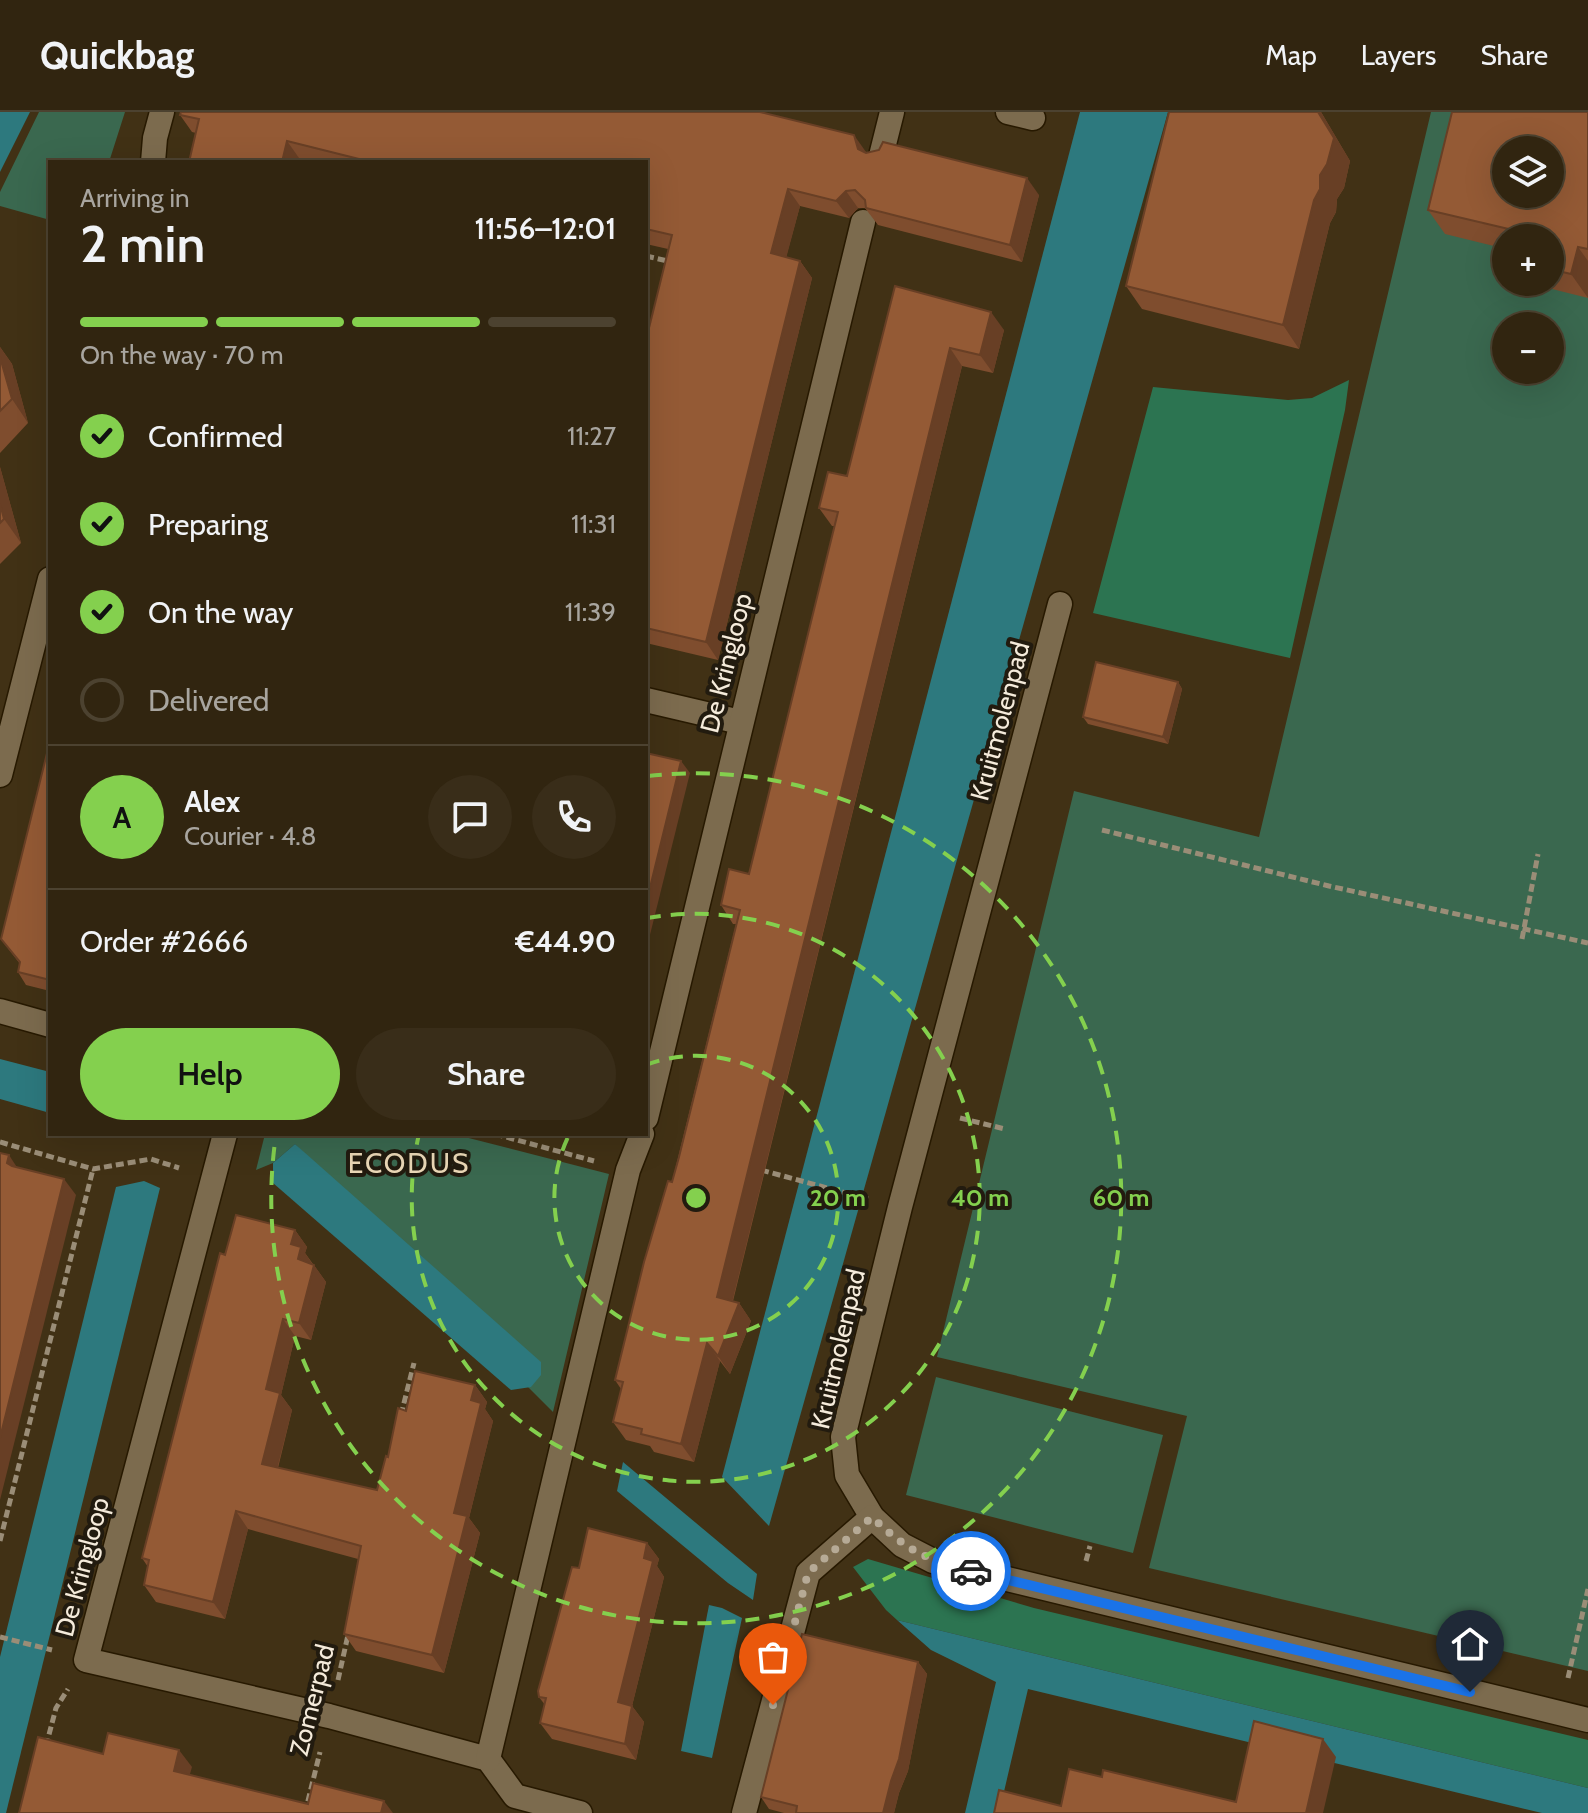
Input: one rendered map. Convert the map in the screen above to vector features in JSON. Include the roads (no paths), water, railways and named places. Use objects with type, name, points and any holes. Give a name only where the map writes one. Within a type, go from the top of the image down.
[{"type":"street","points":[[153,160],[162,112]]},
{"type":"street","points":[[881,156],[892,112]]},
{"type":"street","points":[[1008,112],[1033,118]]},
{"type":"street","name":"De Kringloop","points":[[648,1110],[863,222]]},
{"type":"street","points":[[0,775],[48,587]]},
{"type":"street","name":"Kruitmolenpad","points":[[1060,604],[843,1437],[847,1475],[872,1517],[902,1545],[933,1561],[1588,1720]]},
{"type":"street","points":[[648,700],[740,722]]},
{"type":"street","points":[[0,1011],[48,1024]]},
{"type":"street","name":"De Kringloop","points":[[225,1136],[86,1660],[329,1716],[488,1759]]},
{"type":"street","points":[[580,1813],[515,1796],[488,1759],[628,1170],[641,1136]]},
{"type":"street","points":[[744,1813],[808,1573],[872,1517]]},
{"type":"water","points":[[0,112],[30,112],[0,172]]},
{"type":"water","points":[[1080,112],[1168,112],[769,1526],[722,1477]]},
{"type":"water","points":[[0,1059],[48,1071],[48,1112],[0,1099]]},
{"type":"water","points":[[295,1144],[541,1362],[541,1375],[531,1387],[511,1390],[273,1183],[273,1163]]},
{"type":"water","points":[[144,1181],[160,1188],[6,1813],[0,1813],[0,1657],[116,1187]]},
{"type":"water","points":[[623,1462],[757,1574],[753,1600],[617,1491]]},
{"type":"water","points":[[709,1605],[742,1618],[712,1758],[681,1751]]},
{"type":"water","points":[[897,1620],[1588,1788],[1588,1813],[1542,1813],[1028,1689],[999,1813],[965,1813],[996,1682],[931,1650]]},
{"type":"district","name":"ECODUS","points":[[409,1163]]}]
